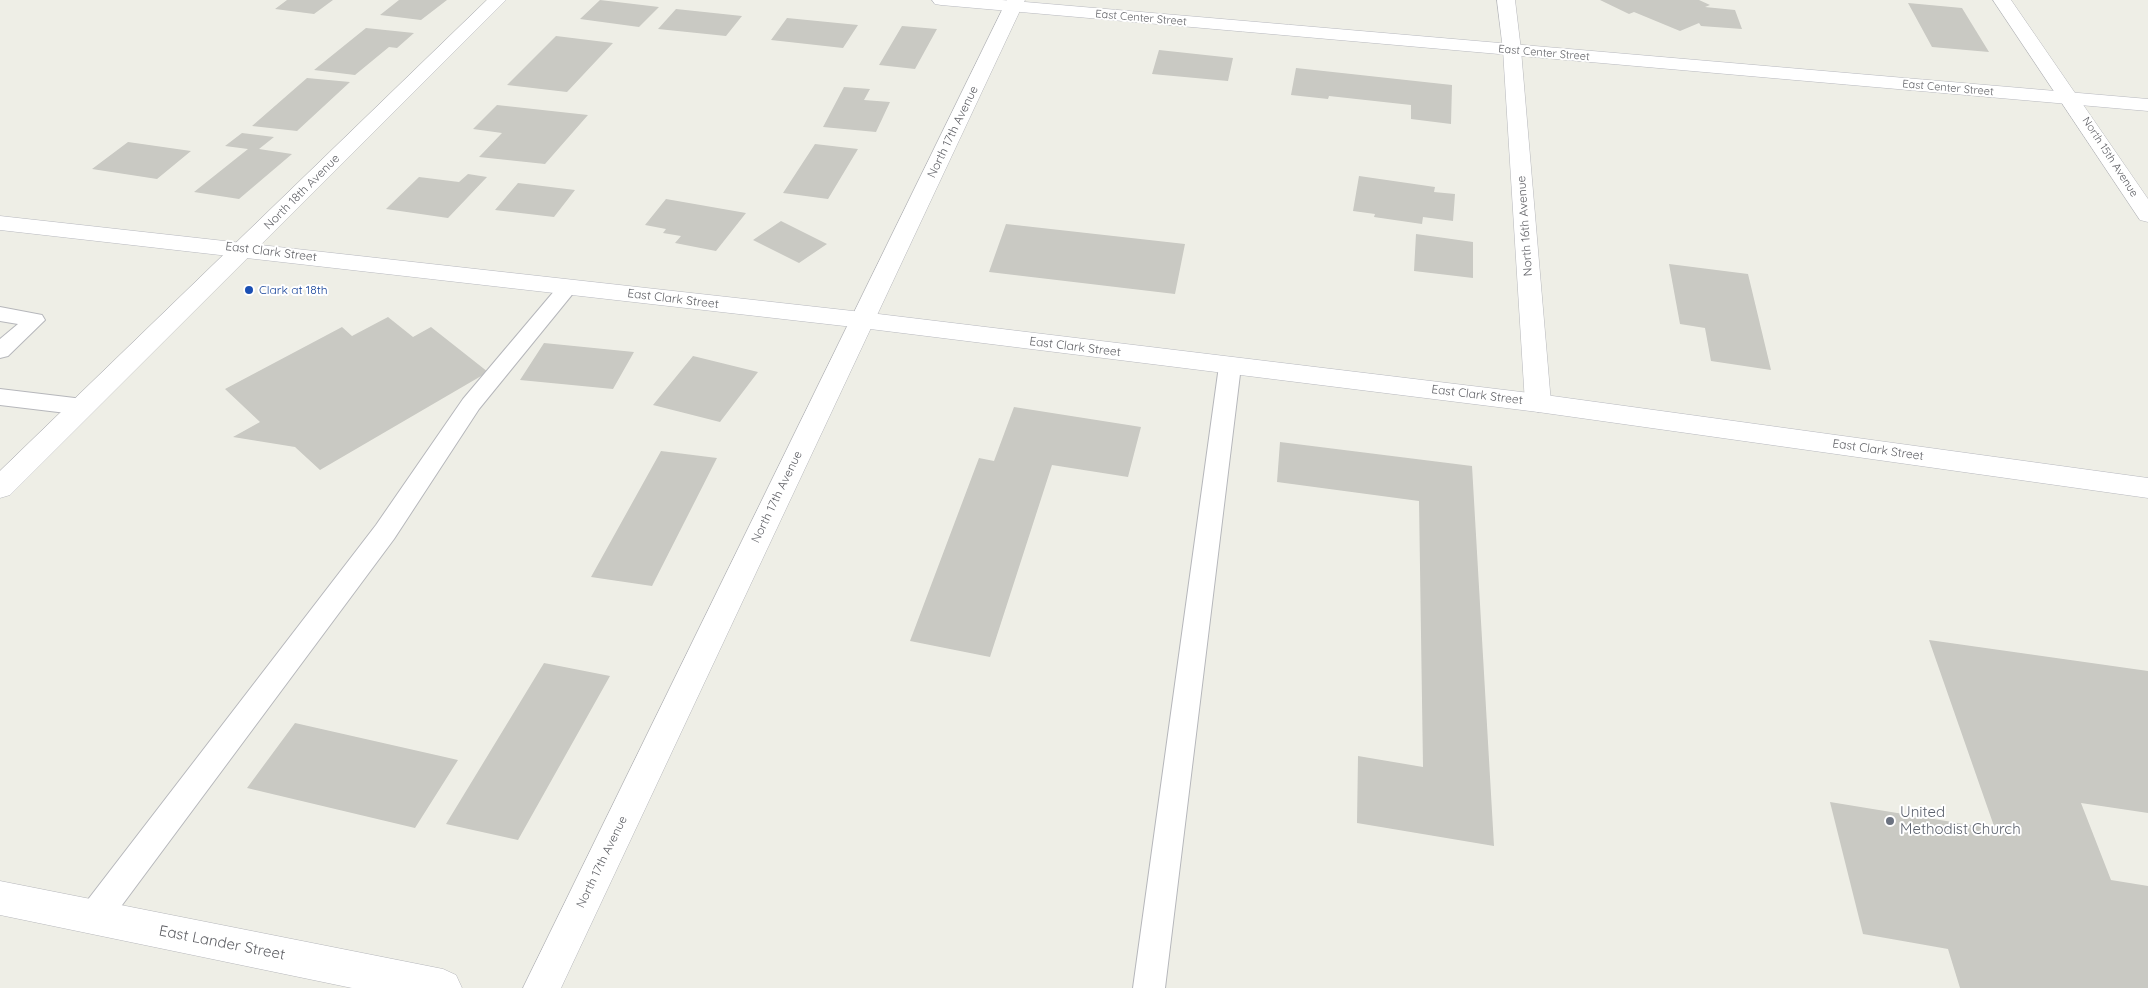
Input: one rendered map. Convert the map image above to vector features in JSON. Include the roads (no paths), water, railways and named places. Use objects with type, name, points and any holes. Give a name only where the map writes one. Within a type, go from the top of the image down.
[{"type":"street","name":"North 18th Avenue","points":[[0,488],[497,0]]},
{"type":"street","name":"East Center Street","points":[[941,0],[1015,3],[1512,50],[2148,105]]},
{"type":"street","name":"North 16th Avenue","points":[[1506,0],[1512,50],[1538,403]]},
{"type":"street","name":"North 15th Avenue","points":[[2002,0],[2072,99],[2148,216]]},
{"type":"street","name":"North 17th Avenue","points":[[542,988],[1015,3]]},
{"type":"street","name":"East Clark Street","points":[[0,223],[862,320],[1538,403],[2148,488]]},
{"type":"street","name":"East Lander Street","points":[[0,898],[443,988]]},
{"type":"lane","points":[[94,917],[385,532],[472,404],[568,287]]},
{"type":"lane","points":[[0,314],[35,320],[0,351]]},
{"type":"lane","points":[[1149,988],[1230,366]]},
{"type":"lane","points":[[0,397],[82,407]]},
{"type":"place","name":"Clark at 18th","points":[[249,290]]},
{"type":"place","name":"United Methodist Church","points":[[1890,821]]}]
